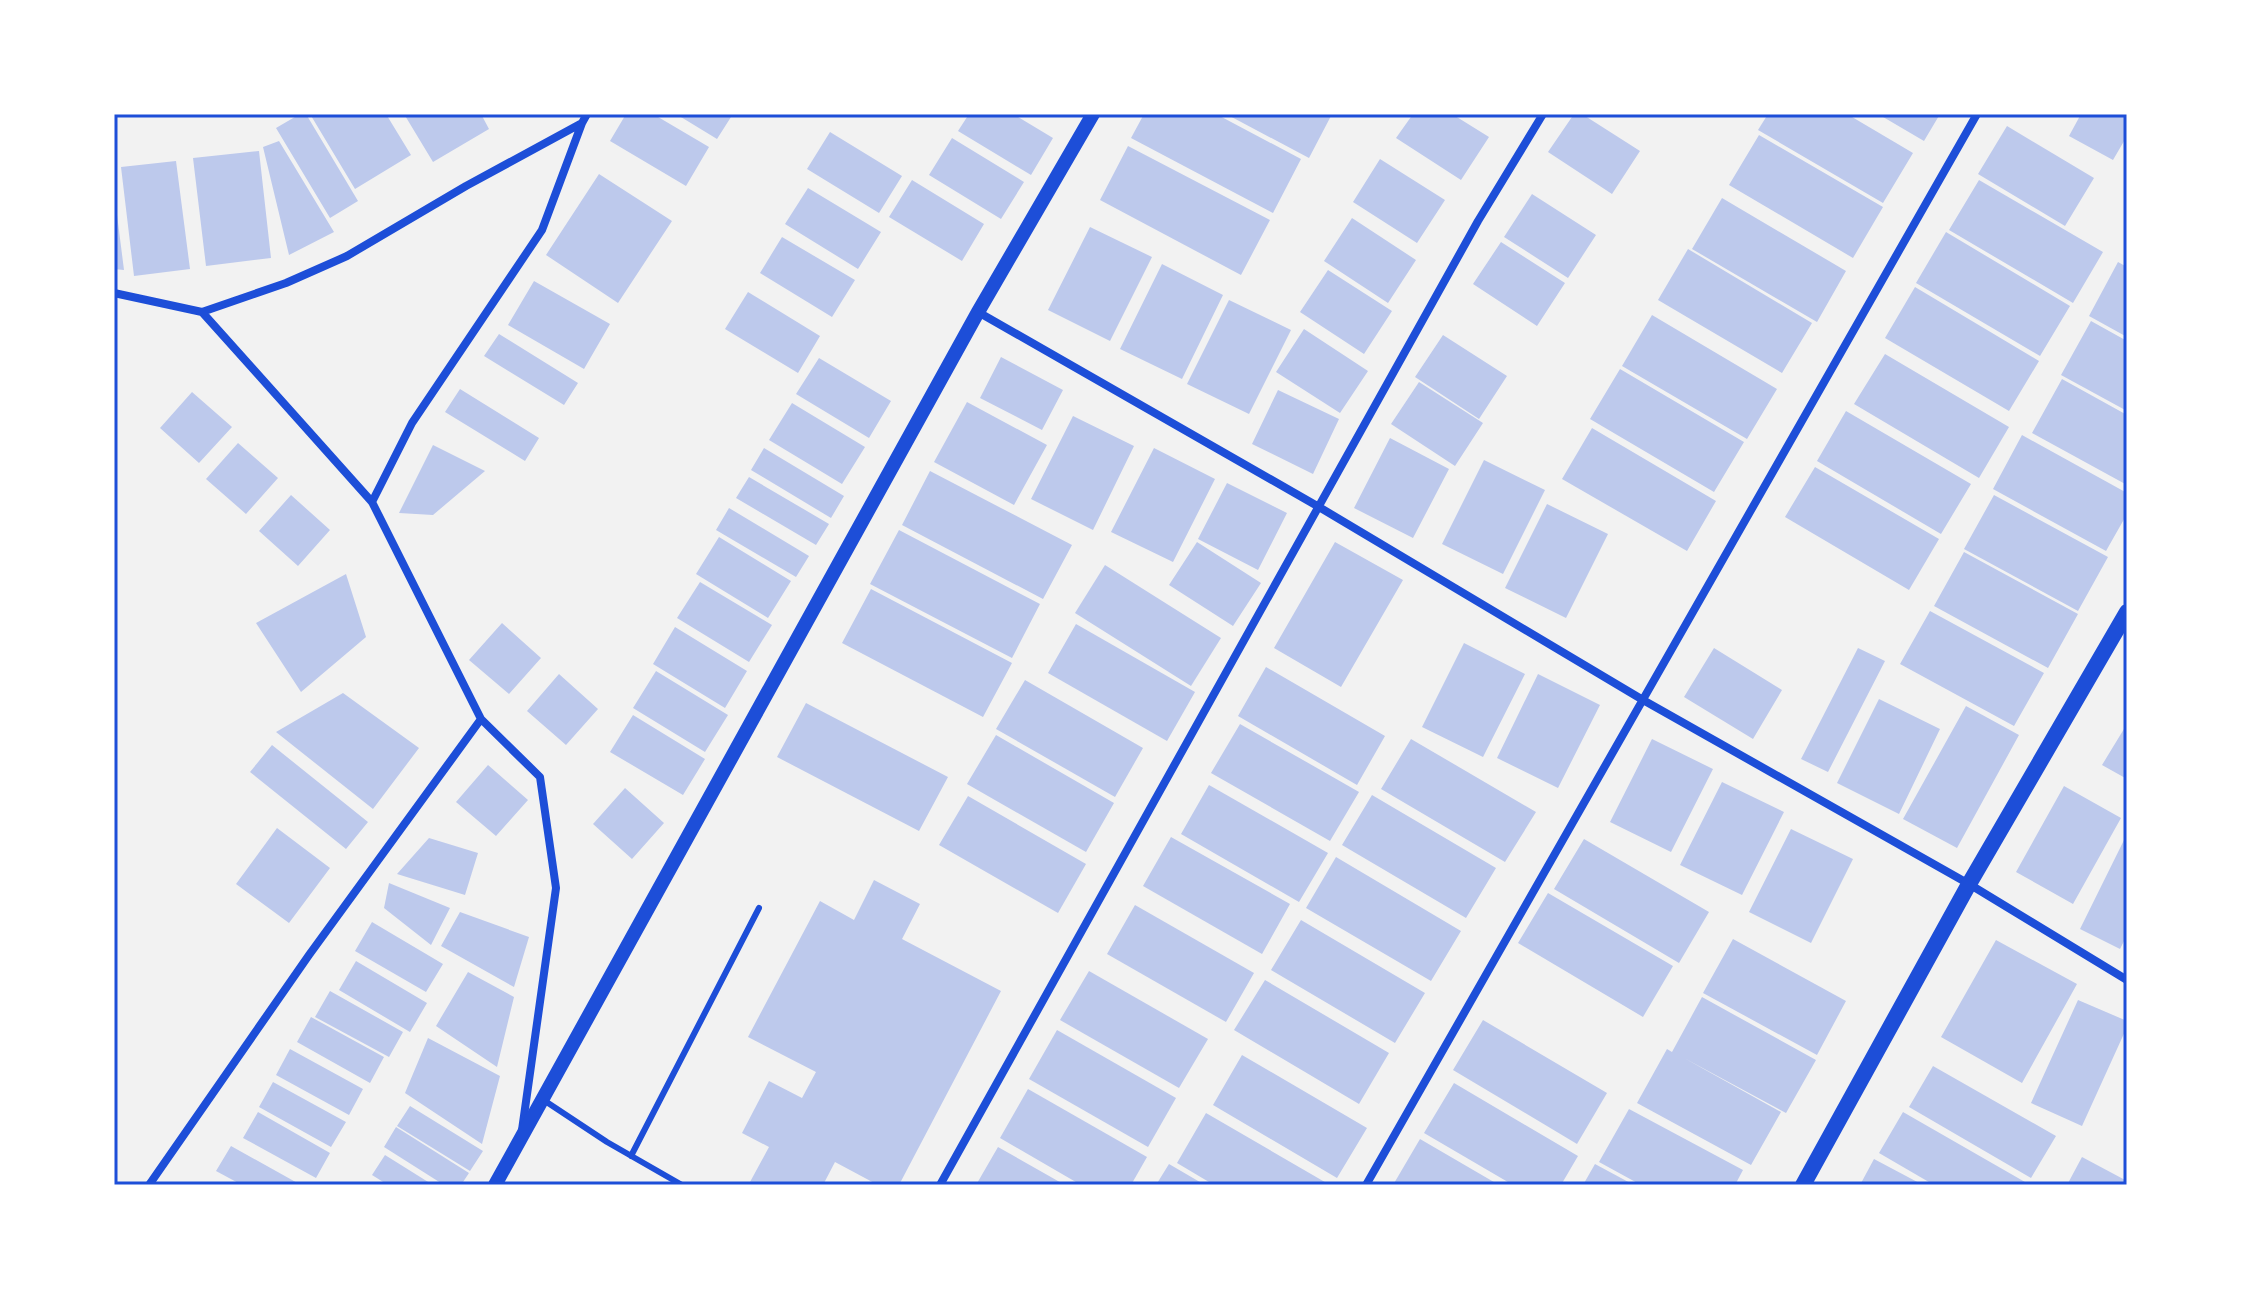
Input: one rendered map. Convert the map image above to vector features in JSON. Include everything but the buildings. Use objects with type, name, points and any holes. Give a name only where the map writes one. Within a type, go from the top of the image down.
[{"type":"main road","points":[[1803,1185],[1969,884],[2127,612]]},
{"type":"street","points":[[372,502],[412,423],[542,230],[587,114]]},
{"type":"street","points":[[496,1185],[978,312],[1093,114]]},
{"type":"street","points":[[940,1185],[1478,221],[1543,114]]},
{"type":"street","points":[[1366,1185],[1977,114]]},
{"type":"street","points":[[114,293],[202,312],[286,283],[347,256],[582,123]]},
{"type":"street","points":[[202,312],[372,502],[481,719],[540,777],[556,888],[520,1138]]},
{"type":"street","points":[[978,312],[1319,507],[1643,700],[1969,884],[2127,980]]},
{"type":"street","points":[[149,1185],[309,955],[481,719]]},
{"type":"lane","points":[[631,1156],[759,908]]},
{"type":"lane","points":[[542,1099],[682,1185]]}]
